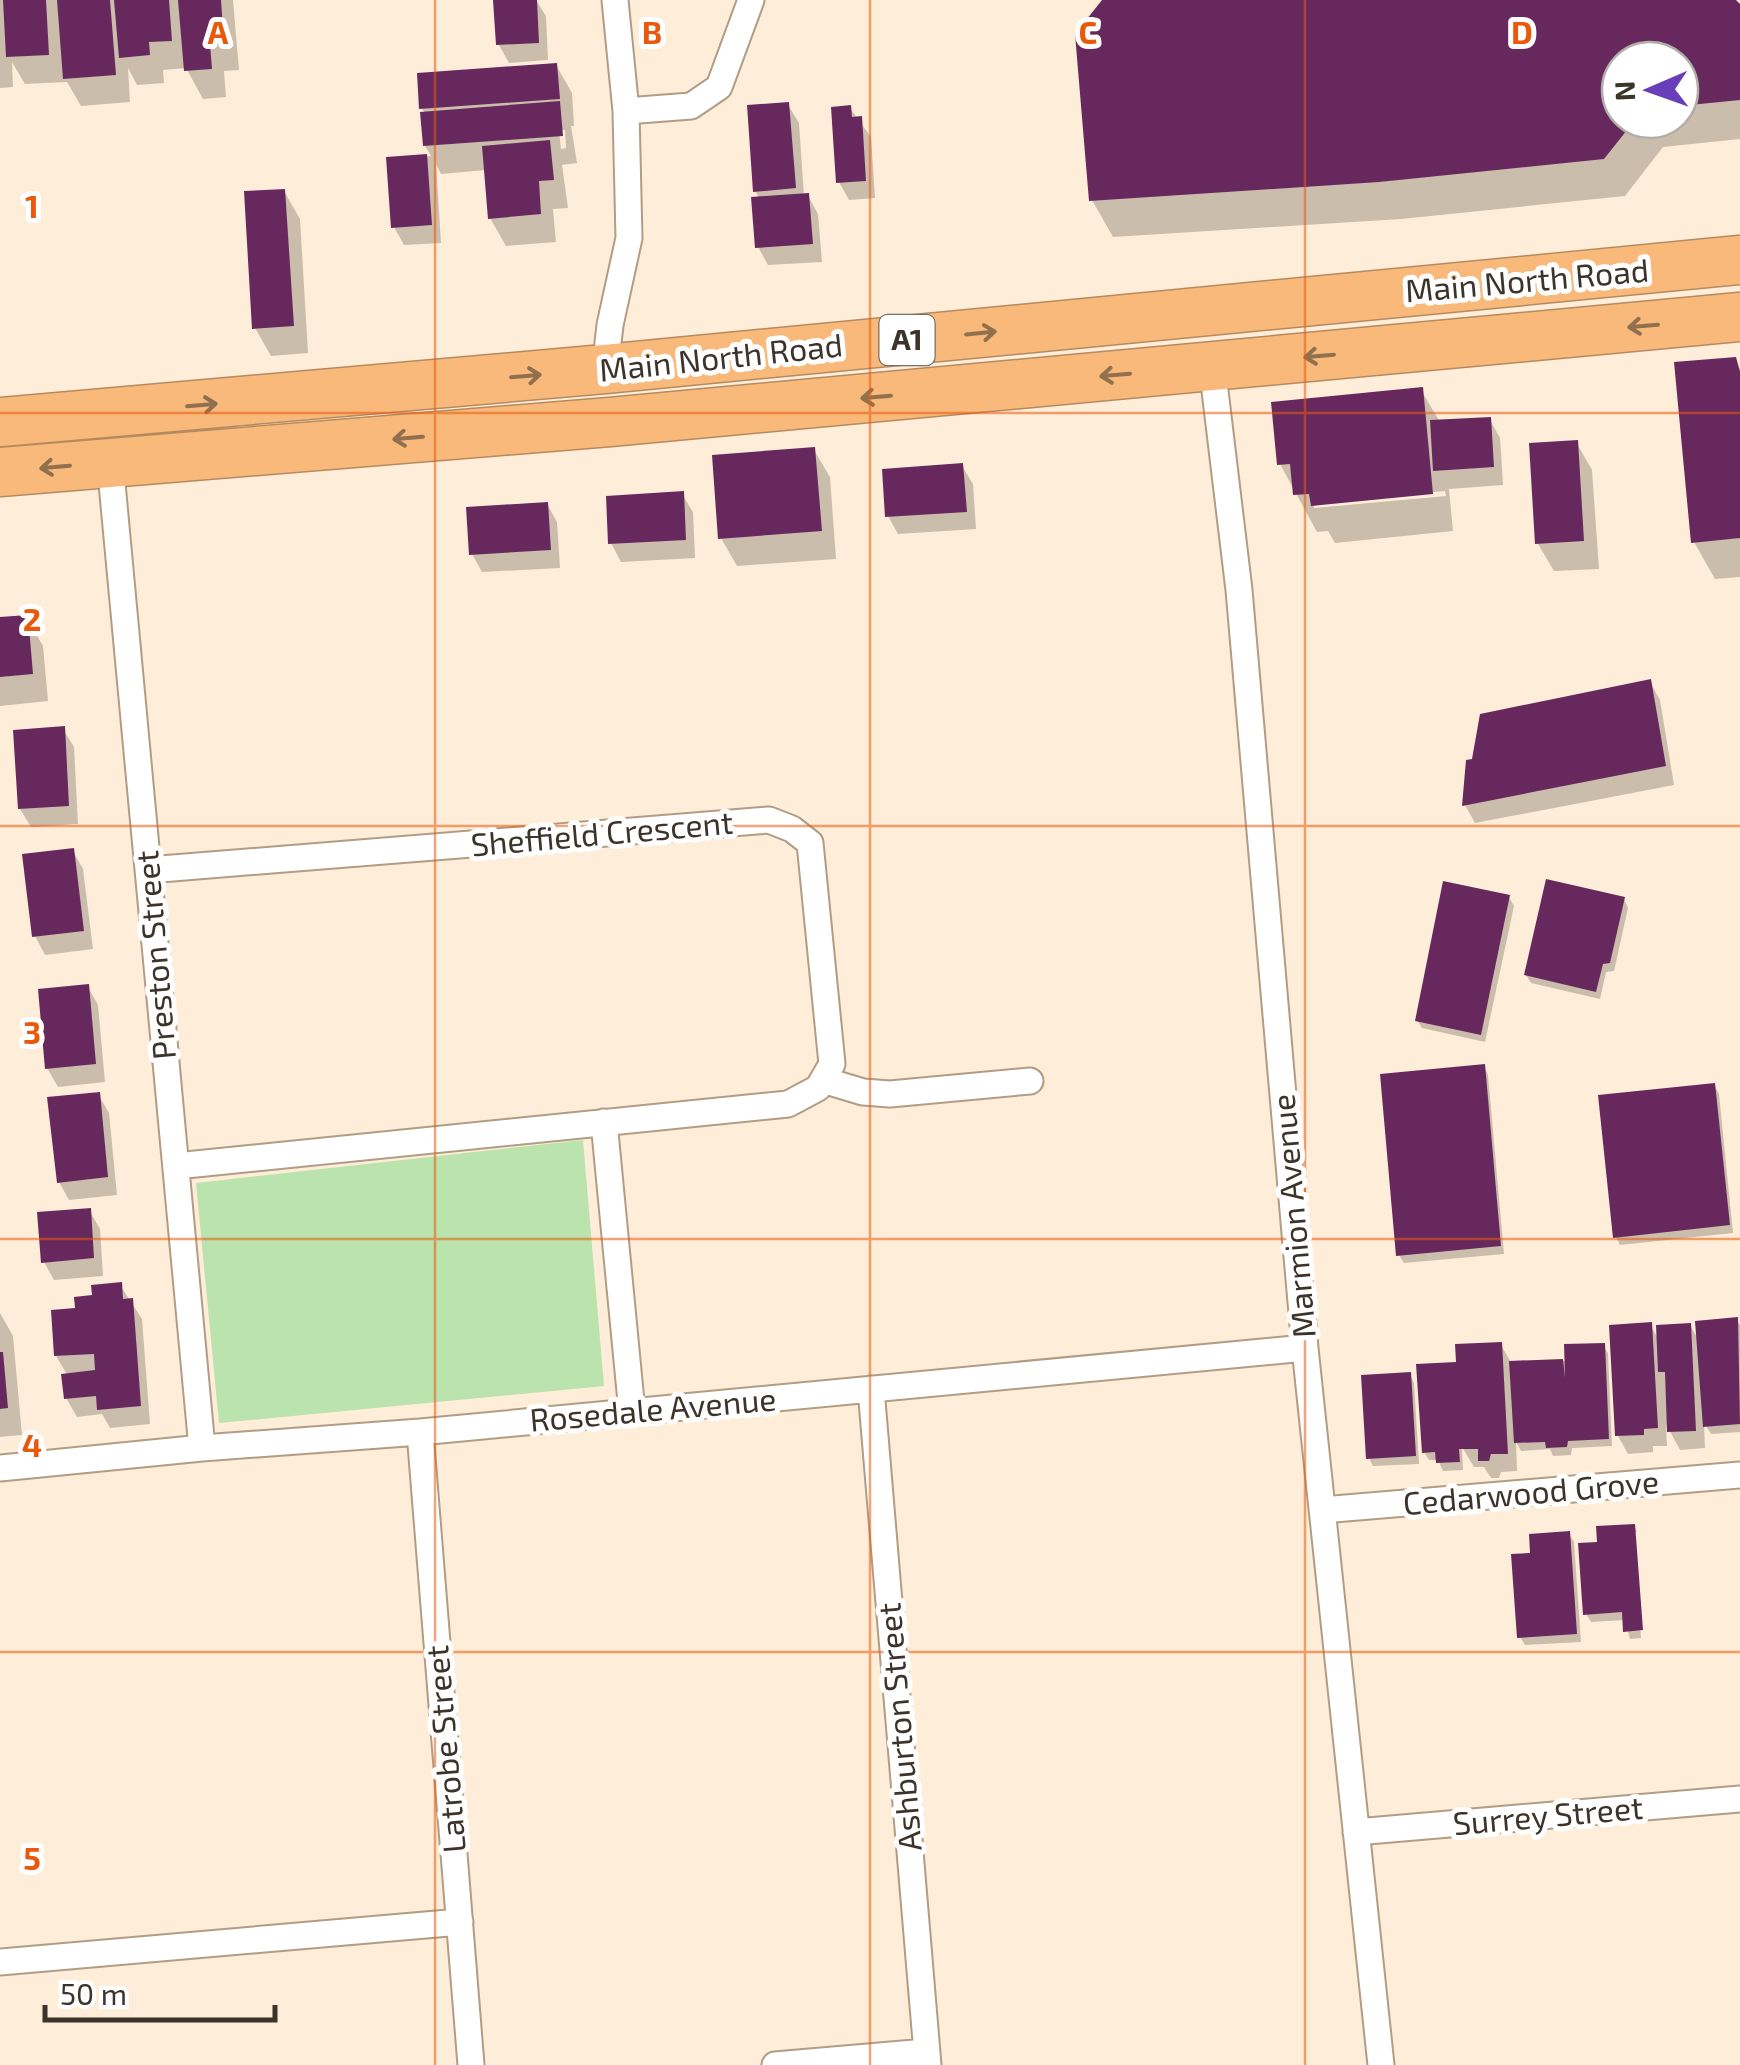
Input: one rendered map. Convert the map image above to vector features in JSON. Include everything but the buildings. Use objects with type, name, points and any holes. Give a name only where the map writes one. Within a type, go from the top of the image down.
[{"type":"highway","name":"Main North Road","points":[[0,422],[606,369],[1740,260]]},
{"type":"highway","points":[[1372,296],[1417,322],[1534,336]]},
{"type":"highway","points":[[1209,311],[1212,366]]},
{"type":"highway","name":"Main North Road","points":[[0,472],[610,422],[1740,317]]},
{"type":"highway","points":[[606,369],[610,422]]},
{"type":"highway","points":[[105,413],[110,462]]},
{"type":"street","points":[[606,369],[610,324],[630,238],[626,112],[615,0]]},
{"type":"street","points":[[626,112],[690,106],[718,87],[751,0]]},
{"type":"street","name":"Marmion Avenue","points":[[1212,366],[1239,590],[1305,1348],[1381,2065]]},
{"type":"street","name":"Preston Street","points":[[110,462],[202,1448]]},
{"type":"street","name":"Sheffield Crescent","points":[[148,870],[769,820],[792,829],[810,843],[832,1064],[823,1080]]},
{"type":"street","points":[[176,1166],[788,1104],[818,1088],[823,1080],[863,1092],[890,1094],[1030,1081]]},
{"type":"street","points":[[604,1122],[632,1412]]},
{"type":"street","name":"Rosedale Avenue","points":[[0,1468],[1305,1348]]},
{"type":"street","name":"Ashburton Street","points":[[871,1389],[927,2059]]},
{"type":"street","name":"Latrobe Street","points":[[420,1432],[470,2065]]},
{"type":"street","name":"Cedarwood Grove","points":[[1322,1510],[1740,1475]]},
{"type":"street","name":"Surrey Street","points":[[1356,1832],[1740,1799]]},
{"type":"street","points":[[0,1962],[460,1922]]},
{"type":"street","points":[[775,2065],[927,2059]]},
{"type":"green space","points":[[583,1140],[604,1386],[219,1423],[196,1183]]}]
